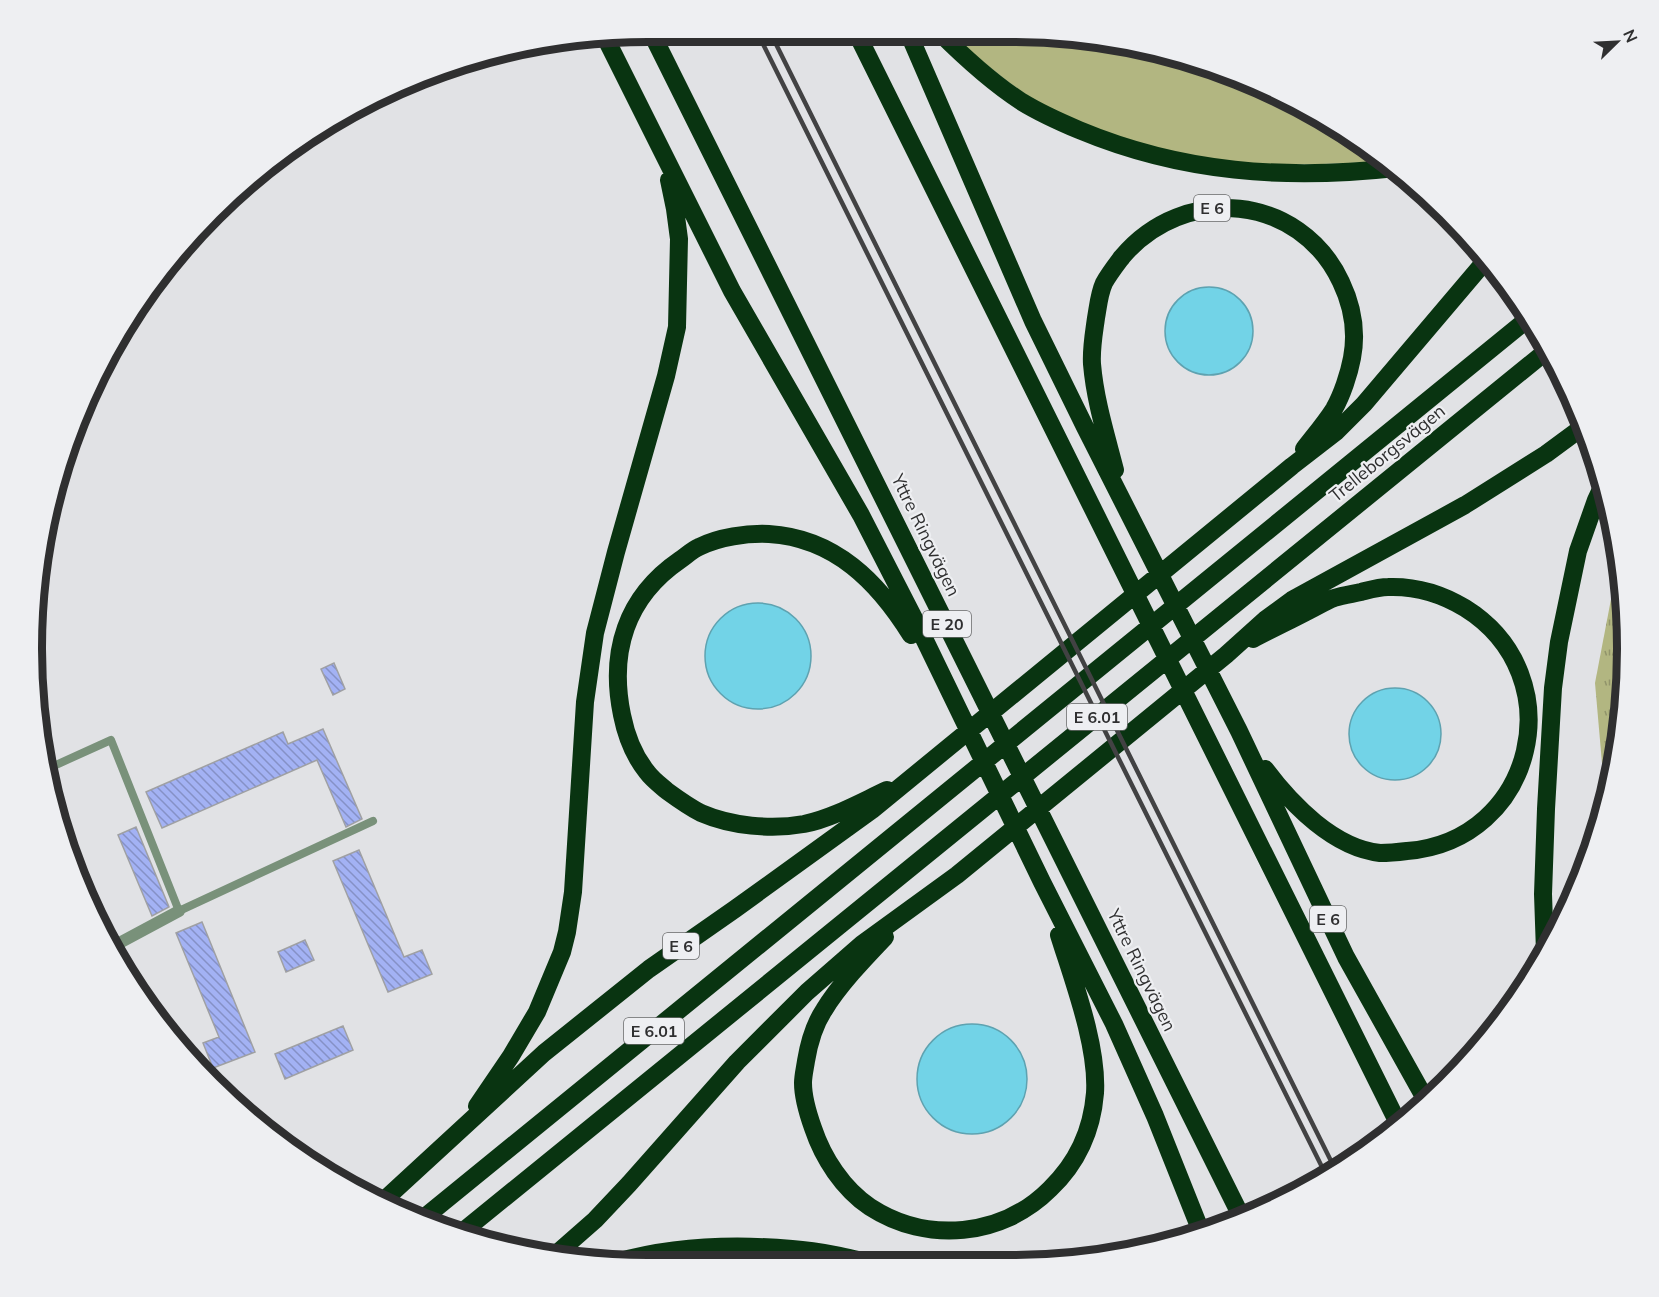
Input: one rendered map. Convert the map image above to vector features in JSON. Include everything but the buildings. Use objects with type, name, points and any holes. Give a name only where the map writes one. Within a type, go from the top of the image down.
[{"type":"highway","name":"Yttre Ringvägen","points":[[656,42],[1238,1211]]},
{"type":"highway","points":[[861,42],[1396,1116]]},
{"type":"highway","points":[[912,42],[1034,321],[1123,504]]},
{"type":"highway","points":[[949,42],[974,66],[1023,103],[1071,126],[1136,151],[1190,163],[1269,173],[1318,174],[1382,169]]},
{"type":"highway","points":[[608,43],[732,291],[861,515],[917,624],[1042,882],[1114,1024],[1142,1085],[1198,1225]]},
{"type":"highway","points":[[462,1128],[511,1056],[537,1012],[562,952],[567,932],[573,892],[585,702],[595,633],[666,376],[677,327],[679,239],[675,209],[671,186],[649,125]]},
{"type":"highway","name":"E 6","points":[[388,1196],[544,1053],[650,969],[872,810],[911,779],[1219,527],[1292,466],[1335,408],[1348,373],[1352,357],[1354,324],[1347,294],[1326,256],[1288,224],[1276,218],[1247,210],[1212,208],[1187,214],[1152,229],[1138,240],[1117,263],[1104,283],[1093,335],[1092,362],[1101,418],[1123,504],[1239,731],[1346,957],[1422,1093]]},
{"type":"highway","points":[[1292,466],[1336,432],[1364,404],[1481,266]]},
{"type":"highway","name":"Trelleborgsvägen","points":[[429,1214],[1522,323]]},
{"type":"highway","name":"Trelleborgsvägen","points":[[468,1227],[1541,355]]},
{"type":"highway","points":[[562,1249],[595,1220],[629,1184],[767,1030],[862,944],[957,875],[1226,655],[1269,624],[1292,600],[1465,505],[1546,454],[1577,431]]},
{"type":"highway","points":[[1544,936],[1543,894],[1553,688],[1559,642],[1578,551],[1597,497]]},
{"type":"highway","points":[[911,779],[831,815],[804,824],[761,826],[718,819],[682,802],[647,773],[626,732],[618,693],[617,674],[618,654],[629,618],[651,585],[665,570],[699,547],[723,539],[751,534],[781,535],[803,540],[819,545],[841,559],[880,591],[954,702]]},
{"type":"highway","points":[[1239,731],[1276,784],[1311,819],[1328,832],[1347,842],[1362,849],[1381,853],[1436,847],[1479,824],[1502,800],[1524,759],[1528,733],[1528,710],[1517,666],[1495,631],[1481,618],[1454,601],[1422,590],[1388,586],[1334,598],[1269,624]]},
{"type":"highway","points":[[918,904],[871,952],[823,1011],[810,1041],[803,1083],[807,1112],[818,1143],[828,1162],[849,1188],[870,1206],[895,1220],[940,1231],[963,1231],[996,1224],[1018,1214],[1041,1198],[1061,1179],[1078,1155],[1091,1115],[1095,1093],[1093,1061],[1087,1029],[1042,882]]},
{"type":"highway","points":[[652,1255],[677,1250],[728,1246],[792,1248],[835,1255]]},
{"type":"street","points":[[119,943],[179,911]]},
{"type":"lane","points":[[54,766],[111,740],[179,911],[373,821]]},
{"type":"green space","points":[[960,42],[1050,43],[1090,47],[1167,63],[1243,88],[1279,105],[1314,123],[1372,162],[1251,164],[1165,150],[1114,136],[1065,116],[1029,96]]},
{"type":"green space","points":[[1614,585],[1617,648],[1616,688],[1612,728],[1603,775],[1595,683]]},
{"type":"water","points":[[1209,287],[1226,291],[1240,300],[1249,314],[1253,331],[1249,348],[1240,362],[1226,371],[1209,375],[1192,371],[1178,362],[1169,348],[1165,331],[1169,314],[1178,300],[1192,291]]},
{"type":"water","points":[[758,603],[778,607],[795,619],[807,636],[811,656],[807,676],[795,693],[778,705],[758,709],[738,705],[721,693],[709,676],[705,656],[709,636],[721,619],[738,607]]},
{"type":"water","points":[[1386,688],[1404,688],[1421,695],[1434,708],[1441,725],[1441,743],[1434,760],[1421,773],[1404,780],[1386,780],[1369,773],[1356,760],[1349,743],[1349,725],[1356,708],[1369,695]]},
{"type":"water","points":[[972,1024],[993,1028],[1011,1040],[1023,1058],[1027,1079],[1023,1100],[1011,1118],[993,1130],[972,1134],[951,1130],[933,1118],[921,1100],[917,1079],[921,1058],[933,1040],[951,1028]]},
{"type":"railway","points":[[762,42],[1323,1168]]},
{"type":"railway","points":[[775,42],[1332,1163]]}]
